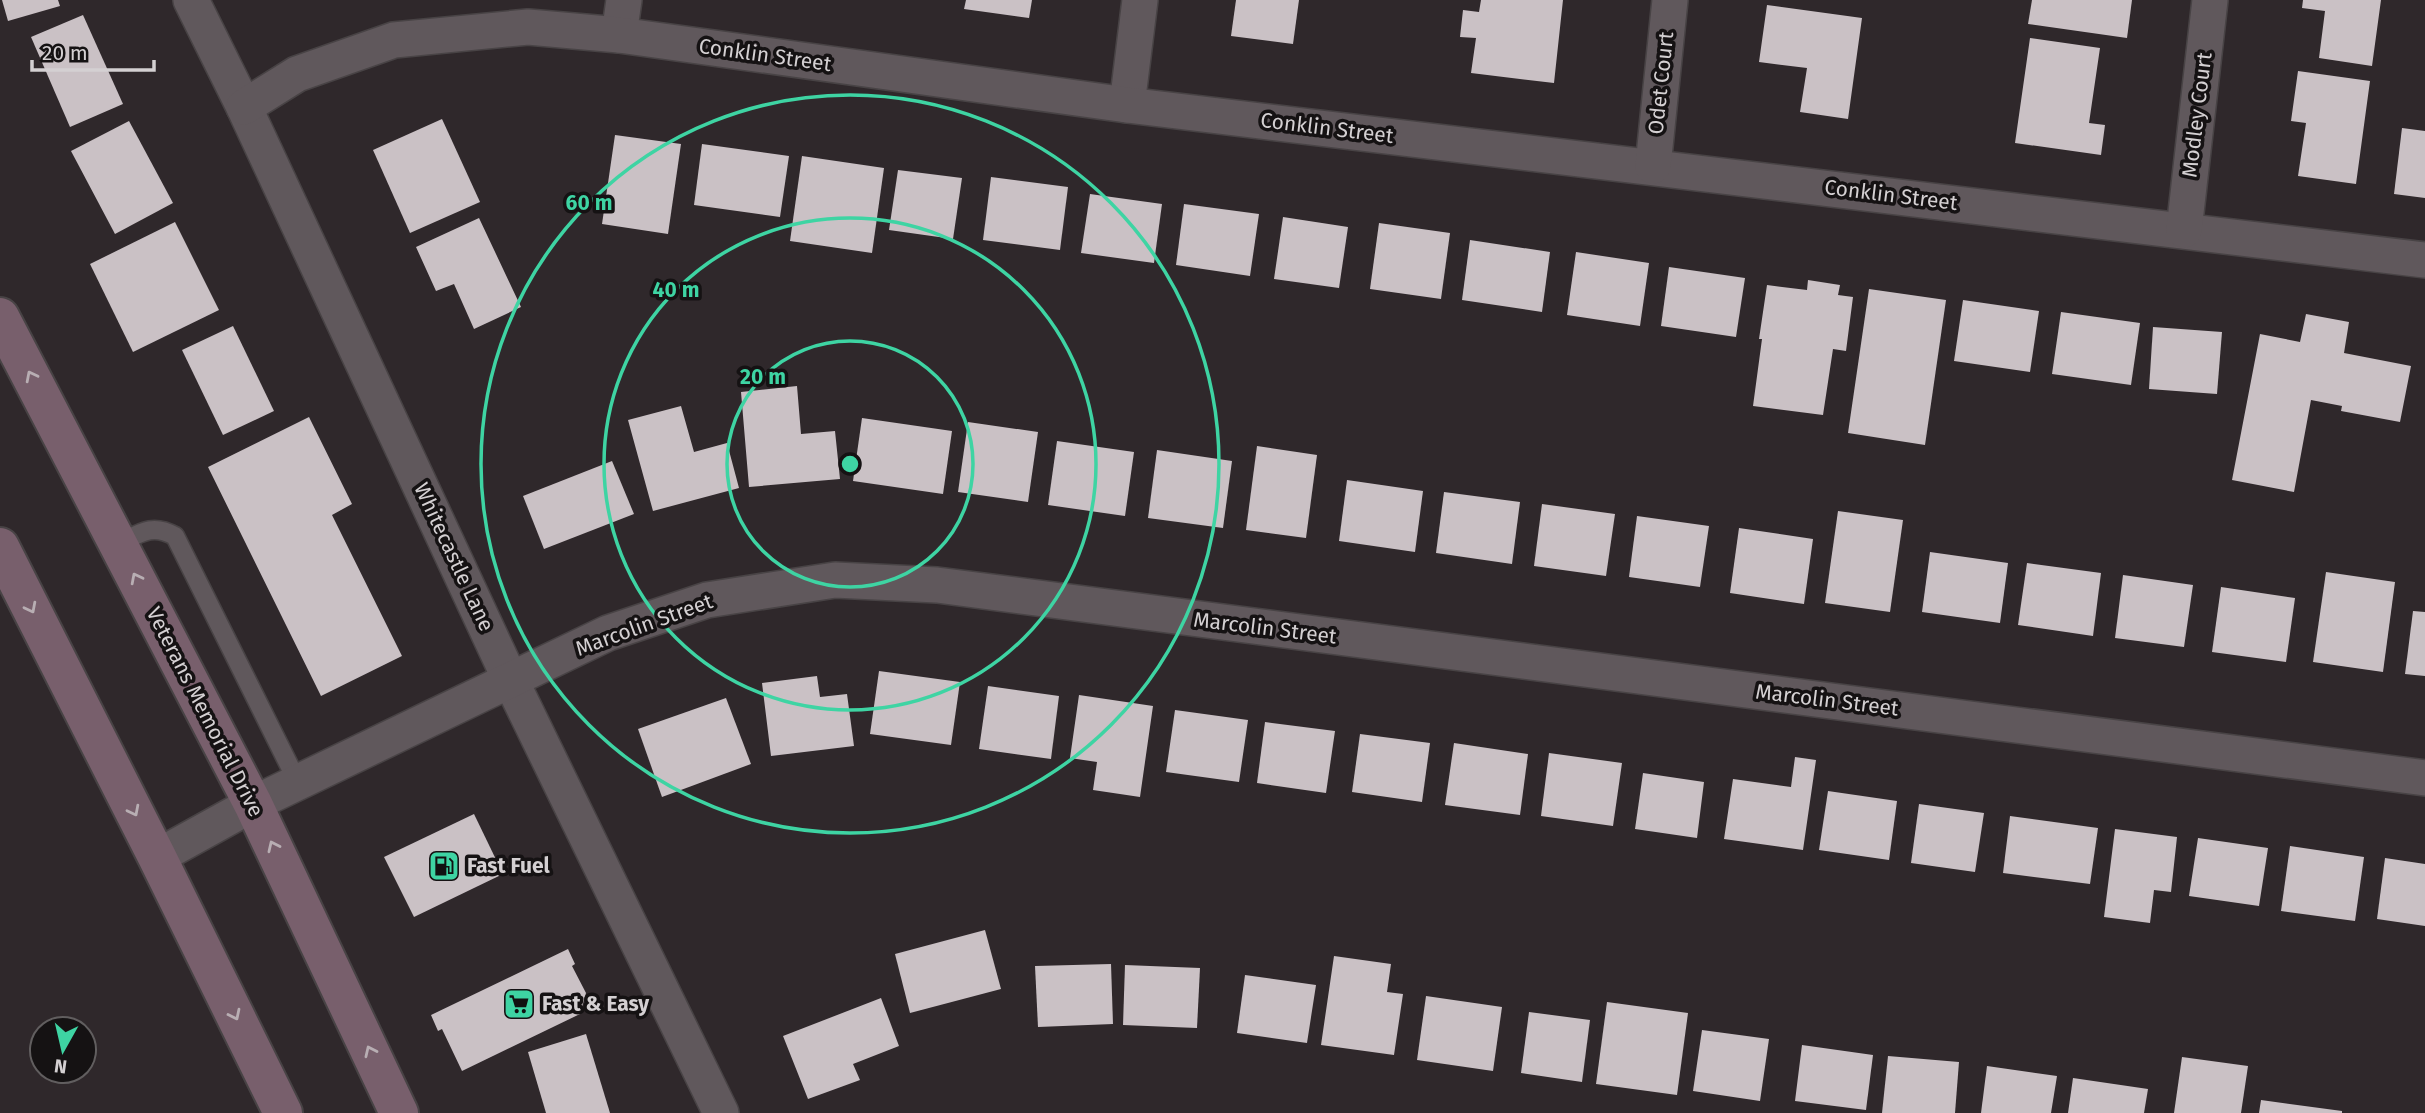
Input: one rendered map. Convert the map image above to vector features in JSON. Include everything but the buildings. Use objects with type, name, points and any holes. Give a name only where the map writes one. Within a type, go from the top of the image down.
[{"type":"main road","name":"Veterans Memorial Drive","points":[[0,317],[253,804],[399,1113]]},
{"type":"main road","points":[[0,547],[283,1113]]},
{"type":"street","name":"Whitecastle Lane","points":[[191,0],[244,107],[510,679],[721,1113]]},
{"type":"street","points":[[620,35],[624,0]]},
{"type":"street","points":[[1127,104],[1140,0]]},
{"type":"street","name":"Odet Court","points":[[1653,166],[1670,0]]},
{"type":"street","name":"Modley Court","points":[[2184,230],[2210,0]]},
{"type":"street","name":"Conklin Street","points":[[244,107],[297,74],[394,40],[528,27],[620,35],[1127,104],[2425,260]]},
{"type":"street","name":"Marcolin Street","points":[[157,857],[253,804],[608,633],[707,600],[835,580],[978,590],[2425,778]]},
{"type":"lane","points":[[118,544],[147,530],[163,529],[176,536],[298,783]]},
{"type":"place","name":"Fast Fuel","points":[[444,866]]},
{"type":"place","name":"Fast & Easy","points":[[519,1004]]}]
